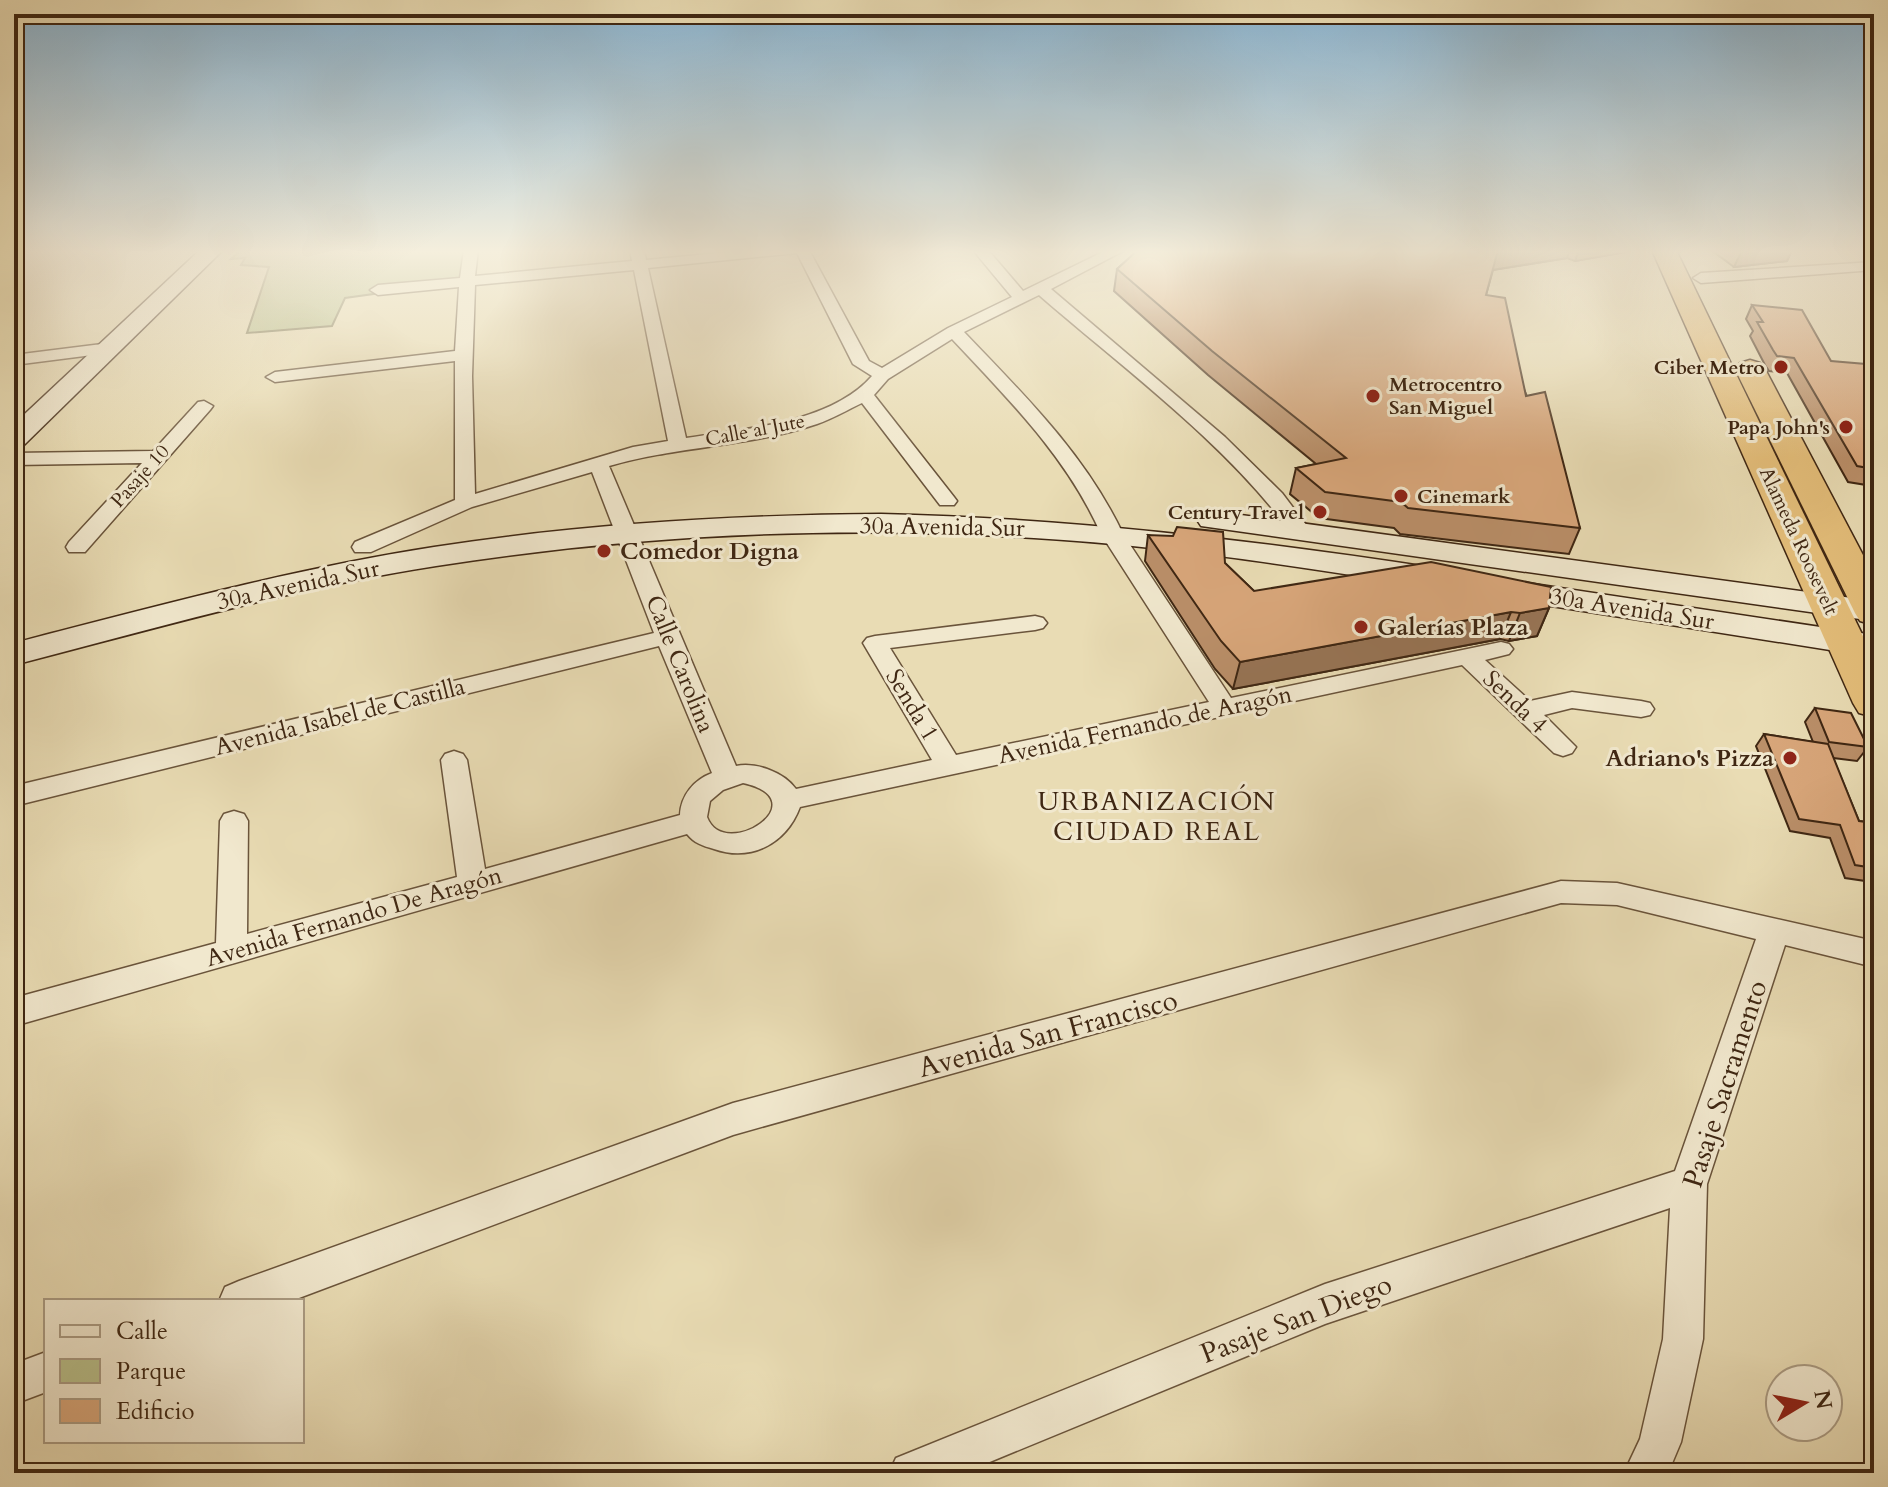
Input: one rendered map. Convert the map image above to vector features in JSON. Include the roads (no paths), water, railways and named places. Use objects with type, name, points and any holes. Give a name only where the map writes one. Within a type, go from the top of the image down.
[{"type":"highway","name":"Alameda Roosevelt","points":[[1696,319],[1830,605],[1860,644],[1874,703]]},
{"type":"highway","name":"Alameda Roosevelt","points":[[1723,319],[1874,611]]},
{"type":"street","points":[[14,439],[140,319]]},
{"type":"street","points":[[465,503],[466,319]]},
{"type":"street","points":[[652,319],[678,443]]},
{"type":"street","points":[[839,319],[862,364],[882,375]]},
{"type":"street","name":"Calle al Jute","points":[[363,547],[465,503],[598,463],[678,443],[765,432],[811,420],[865,395],[882,375],[978,319]]},
{"type":"street","points":[[1077,319],[1218,441],[1275,497],[1299,530]]},
{"type":"street","points":[[954,331],[1072,460],[1107,522],[1225,708]]},
{"type":"street","points":[[14,360],[110,348]]},
{"type":"street","points":[[275,377],[465,355]]},
{"type":"street","points":[[865,395],[947,501]]},
{"type":"street","name":"Pasaje 10","points":[[77,547],[204,406]]},
{"type":"street","points":[[14,459],[157,457]]},
{"type":"street","name":"Calle Carolina","points":[[598,463],[727,777]]},
{"type":"street","name":"30a Avenida Sur","points":[[14,654],[219,600],[358,572],[746,504],[947,501],[1467,568],[1874,611]]},
{"type":"street","name":"30a Avenida Sur","points":[[14,629],[212,580],[363,547],[491,528],[623,524],[770,526],[1107,522],[1299,530],[1364,553]]},
{"type":"street","name":"30a Avenida Sur","points":[[1467,568],[1860,644]]},
{"type":"street","name":"Senda 1","points":[[949,766],[875,643],[1035,623]]},
{"type":"street","name":"Avenida Isabel de Castilla","points":[[14,796],[667,637]]},
{"type":"street","name":"Avenida Fernando de Aragón","points":[[788,800],[1501,649]]},
{"type":"street","name":"Senda 4","points":[[1468,657],[1563,747]]},
{"type":"street","points":[[1524,711],[1572,700],[1641,709]]},
{"type":"street","points":[[454,760],[473,884]]},
{"type":"street","points":[[759,775],[783,789],[788,800],[787,813],[780,825],[767,836],[750,842],[732,844],[715,841],[701,833],[693,822],[692,809],[698,796],[710,784],[727,777],[759,775]]},
{"type":"street","points":[[231,951],[234,821]]},
{"type":"street","name":"Avenida Fernando De Aragón","points":[[14,1012],[693,822]]},
{"type":"street","name":"Avenida San Francisco","points":[[244,1299],[733,1119],[1561,892],[1617,894],[1874,954]]},
{"type":"street","name":"Pasaje Sacramento","points":[[1646,1473],[1660,1442],[1683,1339],[1689,1184],[1774,931]]},
{"type":"street","name":"Pasaje San Diego","points":[[911,1473],[1325,1304],[1689,1184]]},
{"type":"street","points":[[14,1384],[44,1373]]},
{"type":"place","name":"Ciber Metro","points":[[1781,367]]},
{"type":"place","name":"Metrocentro San Miguel","points":[[1373,396]]},
{"type":"place","name":"Papa John's","points":[[1846,427]]},
{"type":"place","name":"Cinemark","points":[[1401,496]]},
{"type":"place","name":"Century Travel","points":[[1320,512]]},
{"type":"place","name":"Comedor Digna","points":[[604,551]]},
{"type":"place","name":"Galerías Plaza","points":[[1361,627]]},
{"type":"place","name":"Adriano's Pizza","points":[[1790,758]]},
{"type":"district","name":"URBANIZACIÓN CIUDAD REAL","points":[[1157,816]]}]
